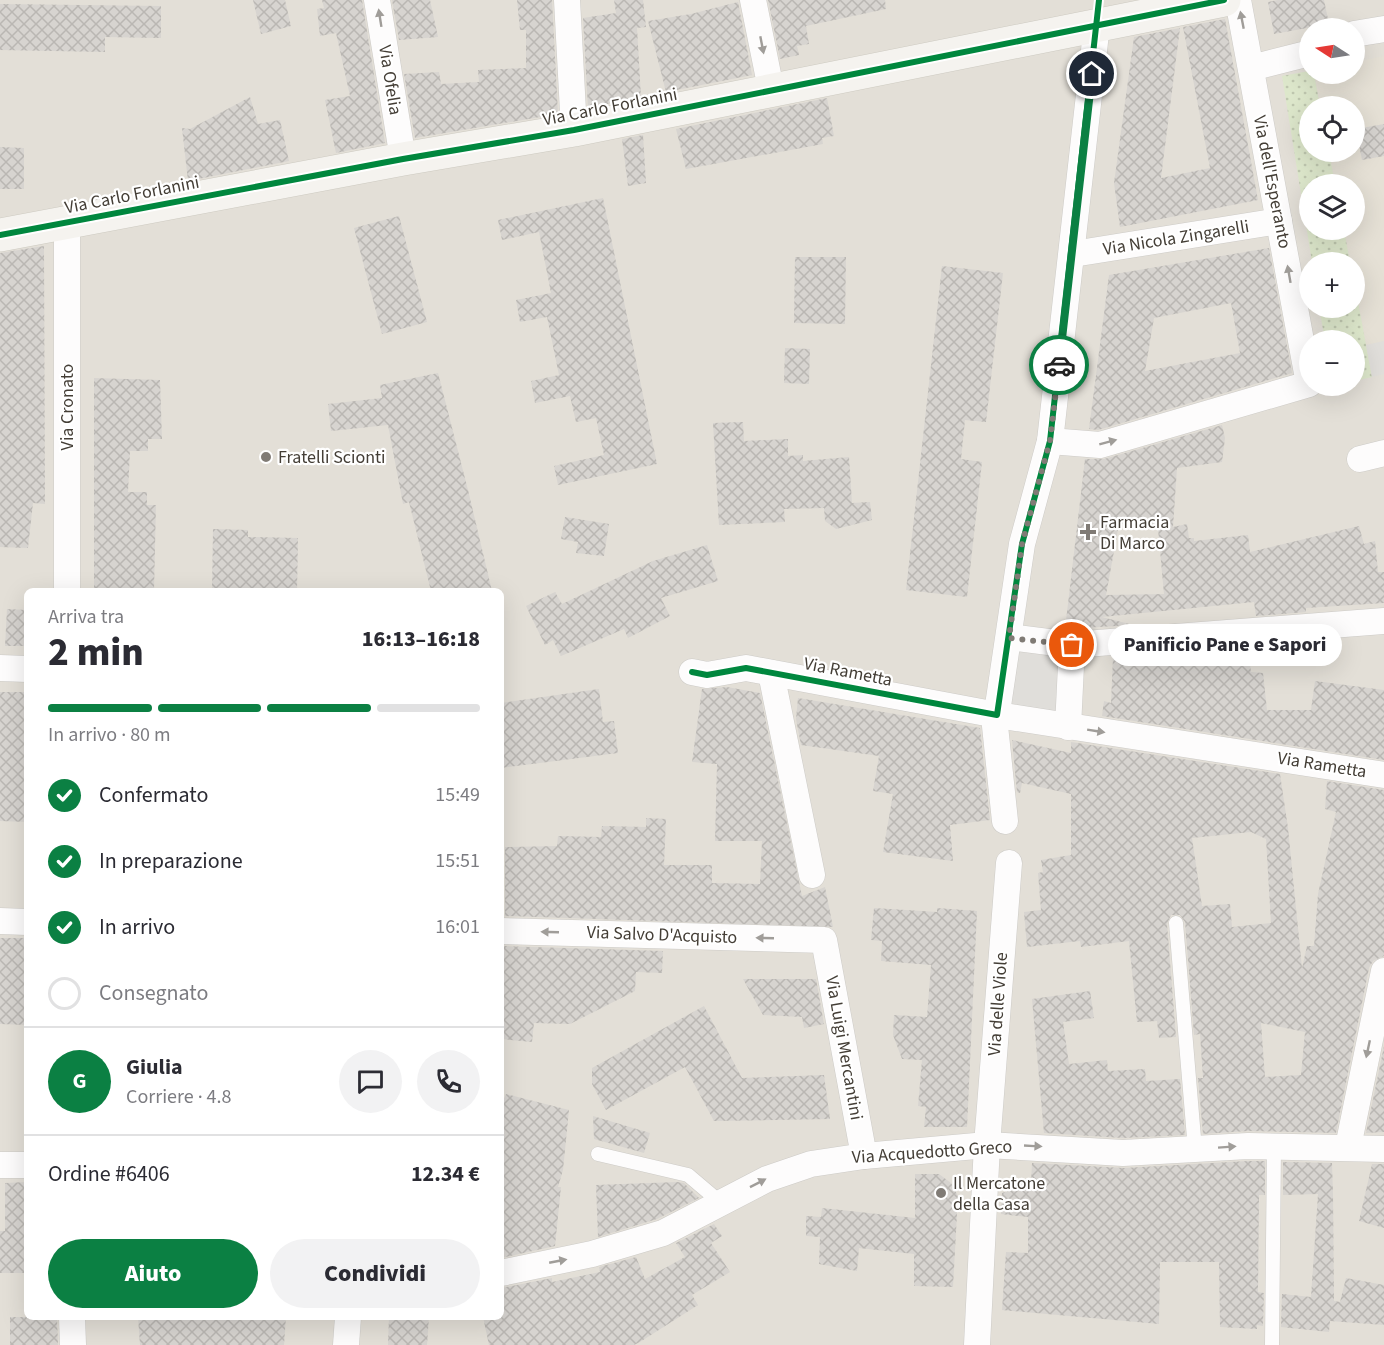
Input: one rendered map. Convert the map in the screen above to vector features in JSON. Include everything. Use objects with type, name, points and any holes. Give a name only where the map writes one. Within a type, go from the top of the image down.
[{"type":"street","name":"Via Ofelia","points":[[377,0],[403,159]]},
{"type":"street","points":[[567,0],[574,130]]},
{"type":"street","points":[[753,0],[771,89]]},
{"type":"street","name":"Via Carlo Forlanini","points":[[0,235],[403,159],[574,130],[771,89],[1098,12],[1224,0]]},
{"type":"street","name":"Via dell'Esperanto","points":[[1050,441],[1100,445],[1309,384],[1238,0]]},
{"type":"street","points":[[1005,821],[995,726],[1022,544],[1050,441],[1073,254],[1098,12]]},
{"type":"street","points":[[1365,32],[1384,28]]},
{"type":"street","points":[[1251,68],[1299,56]]},
{"type":"street","name":"Via Nicola Zingarelli","points":[[1073,254],[1279,221]]},
{"type":"street","name":"Via Cronato","points":[[67,222],[67,588]]},
{"type":"street","points":[[1009,638],[1072,645],[1384,621]]},
{"type":"street","points":[[1068,727],[1072,645]]},
{"type":"street","points":[[0,668],[24,669]]},
{"type":"street","name":"Via Rametta","points":[[692,672],[707,675],[746,669],[1068,727],[1384,775]]},
{"type":"street","points":[[771,673],[812,875]]},
{"type":"street","name":"Via delle Viole","points":[[977,1345],[987,1145],[1009,863]]},
{"type":"street","points":[[0,921],[24,922]]},
{"type":"street","name":"Via Salvo D'Acquisto","points":[[504,931],[824,940]]},
{"type":"street","name":"Via Luigi Mercantini","points":[[824,940],[864,1156]]},
{"type":"street","points":[[1348,1147],[1384,971]]},
{"type":"street","name":"Via Acquedotto Greco","points":[[504,1271],[592,1254],[663,1233],[767,1179],[811,1164],[864,1156],[987,1145],[1123,1153],[1274,1146],[1384,1149]]},
{"type":"street","points":[[0,1165],[24,1165]]},
{"type":"street","points":[[72,1320],[73,1345]]},
{"type":"street","points":[[346,1345],[348,1320]]},
{"type":"lane","points":[[1176,923],[1195,1149]]},
{"type":"lane","points":[[1272,1345],[1274,1146]]},
{"type":"lane","points":[[598,1154],[688,1175],[722,1203]]},
{"type":"shaded area","points":[[0,0],[1384,0],[1384,1345],[0,1345]]},
{"type":"shaded area","points":[[1384,56],[1384,341],[1366,345],[1361,318],[1365,318],[1365,252],[1348,252],[1346,240],[1365,240],[1365,174],[1333,174],[1331,162],[1365,162],[1365,96],[1318,96],[1316,84],[1365,84],[1365,60]]},
{"type":"shaded area","points":[[1384,341],[1384,374],[1372,377],[1366,345]]},
{"type":"shaded area","points":[[1017,647],[1064,653],[1061,716],[1009,707]]},
{"type":"green space","points":[[1299,73],[1299,84],[1316,84],[1318,96],[1299,96],[1299,162],[1331,162],[1333,174],[1299,174],[1299,181],[1282,76]]},
{"type":"green space","points":[[1308,240],[1346,240],[1348,252],[1310,252]]},
{"type":"green space","points":[[1321,318],[1361,318],[1363,330],[1323,330]]},
{"type":"green space","points":[[1365,340],[1372,377],[1365,379]]},
{"type":"building","points":[[253,0],[285,0],[291,26],[261,34]]},
{"type":"building","points":[[322,0],[362,0],[385,143],[336,153],[325,100],[350,96],[336,33],[320,36],[317,9],[324,8]]},
{"type":"building","points":[[392,0],[430,0],[438,37],[399,40]]},
{"type":"building","points":[[517,0],[552,0],[558,114],[415,138],[404,74],[439,72],[441,84],[479,82],[478,70],[526,68],[526,30],[520,30]]},
{"type":"building","points":[[614,0],[643,0],[646,27],[637,28],[641,97],[588,108],[583,18],[616,13]]},
{"type":"building","points":[[768,0],[885,0],[886,9],[806,26],[809,44],[797,46],[799,55],[780,59]]},
{"type":"building","points":[[1324,0],[1328,18],[1299,18],[1299,29],[1274,34],[1268,2]]},
{"type":"building","points":[[738,2],[752,75],[666,92],[648,21],[691,14]]},
{"type":"building","points":[[0,4],[161,6],[161,38],[105,37],[105,52],[0,50]]},
{"type":"building","points":[[1225,19],[1258,200],[1120,227],[1114,183],[1134,37],[1180,28],[1161,178],[1210,168],[1183,27]]},
{"type":"building","points":[[250,97],[258,124],[280,120],[289,161],[188,181],[182,128],[190,129]]},
{"type":"building","points":[[827,98],[834,136],[822,138],[823,144],[686,169],[676,129]]},
{"type":"building","points":[[1384,124],[1384,156],[1365,159],[1365,127]]},
{"type":"building","points":[[643,135],[646,183],[628,186],[622,139]]},
{"type":"building","points":[[0,147],[24,148],[24,189],[0,189]]},
{"type":"building","points":[[603,198],[657,464],[558,485],[554,466],[604,455],[596,418],[576,422],[570,396],[535,403],[531,381],[559,375],[547,317],[520,322],[516,300],[551,293],[539,232],[502,240],[498,220]]},
{"type":"building","points":[[399,216],[427,322],[382,334],[354,228]]},
{"type":"building","points":[[44,246],[45,504],[33,503],[28,548],[0,547],[0,253]]},
{"type":"building","points":[[1269,248],[1292,373],[1098,430],[1089,429],[1109,275]],"holes":[[[1231,303],[1240,353],[1145,371],[1154,318]]]},
{"type":"building","points":[[795,257],[846,257],[845,324],[794,323]]},
{"type":"building","points":[[942,266],[1003,273],[986,422],[965,420],[961,459],[982,462],[967,597],[906,590]]},
{"type":"building","points":[[785,348],[810,349],[809,384],[784,383]]},
{"type":"building","points":[[438,373],[491,588],[430,588],[409,502],[403,504],[388,425],[331,431],[328,404],[382,398],[380,385]]},
{"type":"building","points":[[94,378],[160,380],[162,439],[148,439],[148,451],[130,451],[128,492],[147,492],[147,505],[156,505],[154,588],[94,588]]},
{"type":"building","points":[[743,422],[744,441],[788,439],[788,456],[803,455],[803,461],[849,457],[852,503],[870,502],[872,520],[836,529],[825,521],[824,508],[784,509],[785,522],[719,525],[713,423]]},
{"type":"building","points":[[1222,425],[1225,438],[1222,462],[1177,468],[1173,527],[1187,524],[1189,538],[1194,538],[1194,541],[1248,535],[1250,552],[1359,526],[1364,544],[1375,541],[1378,572],[1384,572],[1384,603],[1306,608],[1306,612],[1256,616],[1254,602],[1102,617],[1133,625],[1065,629],[1085,459],[1104,459]],"holes":[[[1119,524],[1173,527],[1158,529],[1164,594],[1106,595]]]},
{"type":"building","points":[[565,517],[609,524],[604,556],[576,553],[578,542],[561,539]]},
{"type":"building","points":[[213,529],[248,530],[248,537],[298,538],[297,588],[212,588]]},
{"type":"building","points":[[707,545],[718,581],[661,598],[670,616],[628,638],[624,629],[561,656],[553,640],[545,645],[526,606],[555,592],[562,604],[653,561]]},
{"type":"building","points":[[7,609],[24,610],[24,646],[5,646]]},
{"type":"building","points":[[1248,647],[1251,672],[1263,673],[1267,710],[1311,710],[1315,681],[1384,690],[1384,760],[1102,716],[1104,701],[1111,703],[1113,657]]},
{"type":"building","points":[[727,687],[760,693],[802,896],[825,887],[833,927],[505,916],[505,847],[557,846],[558,836],[601,837],[602,826],[646,827],[646,818],[666,819],[664,865],[712,865],[712,883],[760,884],[762,841],[715,841],[717,764],[692,762],[702,689]]},
{"type":"building","points":[[599,689],[603,722],[614,721],[618,753],[504,768],[504,703]]},
{"type":"building","points":[[0,692],[24,692],[24,822],[0,821]]},
{"type":"building","points":[[798,698],[980,728],[990,820],[950,825],[953,861],[883,852],[893,794],[873,791],[879,756],[801,745],[796,719]]},
{"type":"building","points":[[1012,740],[1071,753],[1071,742],[1280,774],[1288,828],[1302,968],[1307,946],[1314,946],[1318,894],[1336,812],[1325,809],[1327,781],[1384,790],[1384,956],[1373,961],[1369,968],[1336,1133],[1248,1131],[1203,1134],[1198,1078],[1203,1078],[1200,1034],[1194,1035],[1185,922],[1180,915],[1171,915],[1167,924],[1176,1037],[1159,1038],[1157,1021],[1137,1022],[1129,941],[1081,947],[1080,941],[1027,947],[1024,912],[1041,910],[1038,873],[1043,872],[1041,860],[1071,855],[1071,794],[1022,783],[1020,793],[1017,792]],"holes":[[[1251,832],[1266,839],[1271,923],[1232,927],[1230,904],[1202,906],[1192,838]],[[1261,1023],[1305,1032],[1301,1075],[1265,1077]]]},
{"type":"building","points":[[874,908],[937,912],[937,908],[977,911],[967,1127],[924,1127],[926,1107],[918,1106],[922,1060],[902,1059],[893,1035],[894,1015],[927,1017],[931,965],[881,961],[882,941],[871,940]]},
{"type":"building","points":[[0,938],[24,938],[24,1025],[0,1024]]},
{"type":"building","points":[[504,946],[663,951],[662,973],[636,972],[635,991],[570,1024],[534,1023],[532,1042],[504,1039]]},
{"type":"building","points":[[743,979],[816,979],[824,1024],[804,1028],[802,1017],[763,1015]]},
{"type":"building","points":[[1090,991],[1094,1018],[1063,1022],[1069,1064],[1107,1060],[1108,1071],[1145,1069],[1146,1081],[1180,1079],[1185,1135],[1123,1138],[1044,1133],[1032,999]]},
{"type":"building","points":[[704,1006],[742,1078],[824,1075],[830,1119],[714,1121],[685,1067],[606,1110],[592,1084],[592,1068]]},
{"type":"building","points":[[1384,1046],[1384,1132],[1366,1133]]},
{"type":"building","points":[[506,1094],[569,1110],[563,1170],[558,1187],[561,1187],[555,1246],[504,1257],[504,1098]]},
{"type":"building","points":[[593,1116],[650,1133],[644,1153],[594,1139]]},
{"type":"building","points":[[1265,1161],[1265,1195],[1259,1195],[1258,1292],[1264,1293],[1263,1326],[1257,1325],[1257,1329],[1220,1327],[1219,1262],[1160,1262],[1159,1324],[1002,1310],[1006,1252],[1028,1253],[1028,1217],[1001,1214],[1002,1193],[1031,1183],[1032,1163],[1124,1168]]},
{"type":"building","points":[[1283,1162],[1332,1163],[1334,1301],[1340,1302],[1346,1278],[1384,1285],[1384,1325],[1330,1321],[1329,1332],[1281,1327],[1282,1294],[1311,1297],[1318,1194],[1283,1195]]},
{"type":"building","points":[[1372,1164],[1384,1164],[1384,1228],[1359,1221]]},
{"type":"building","points":[[915,1174],[939,1174],[951,1183],[958,1196],[953,1287],[914,1286],[914,1254],[859,1248],[857,1271],[819,1264],[820,1237],[806,1236],[806,1216],[821,1217],[822,1208],[915,1218]]},
{"type":"building","points":[[24,1182],[24,1273],[0,1273],[0,1231],[5,1231],[5,1183]]},
{"type":"building","points":[[684,1183],[699,1198],[657,1219],[598,1237],[596,1185]]},
{"type":"building","points":[[714,1224],[722,1236],[711,1243],[730,1272],[692,1295],[698,1305],[640,1342],[634,1345],[489,1345],[484,1320],[504,1320],[504,1287],[552,1278],[552,1282],[600,1272],[599,1267],[636,1257],[645,1279],[685,1257],[676,1243]]},
{"type":"building","points":[[10,1317],[24,1317],[24,1320],[57,1320],[58,1345],[10,1345]]},
{"type":"building","points":[[138,1320],[286,1320],[284,1345],[140,1345]]},
{"type":"building","points":[[389,1320],[429,1320],[427,1345],[388,1345]]},
{"type":"cycle path","points":[[692,672],[707,675],[746,668],[997,715],[1022,544],[1050,441],[1099,0]]},
{"type":"cycle path","points":[[0,235],[403,159],[574,130],[1224,0]]},
{"type":"way so far","points":[[1059,365],[1050,441],[1022,544],[1009,638],[1072,645]]},
{"type":"place","name":"Fratelli Scionti","points":[[266,457]]},
{"type":"place","name":"Farmacia Di Marco","points":[[1088,532]]},
{"type":"place","name":"Panificio Pane e Sapori","points":[[1072,645]]},
{"type":"place","name":"Il Mercatone della Casa","points":[[941,1193]]},
{"type":"route","points":[[1059,365],[1092,74]]}]
